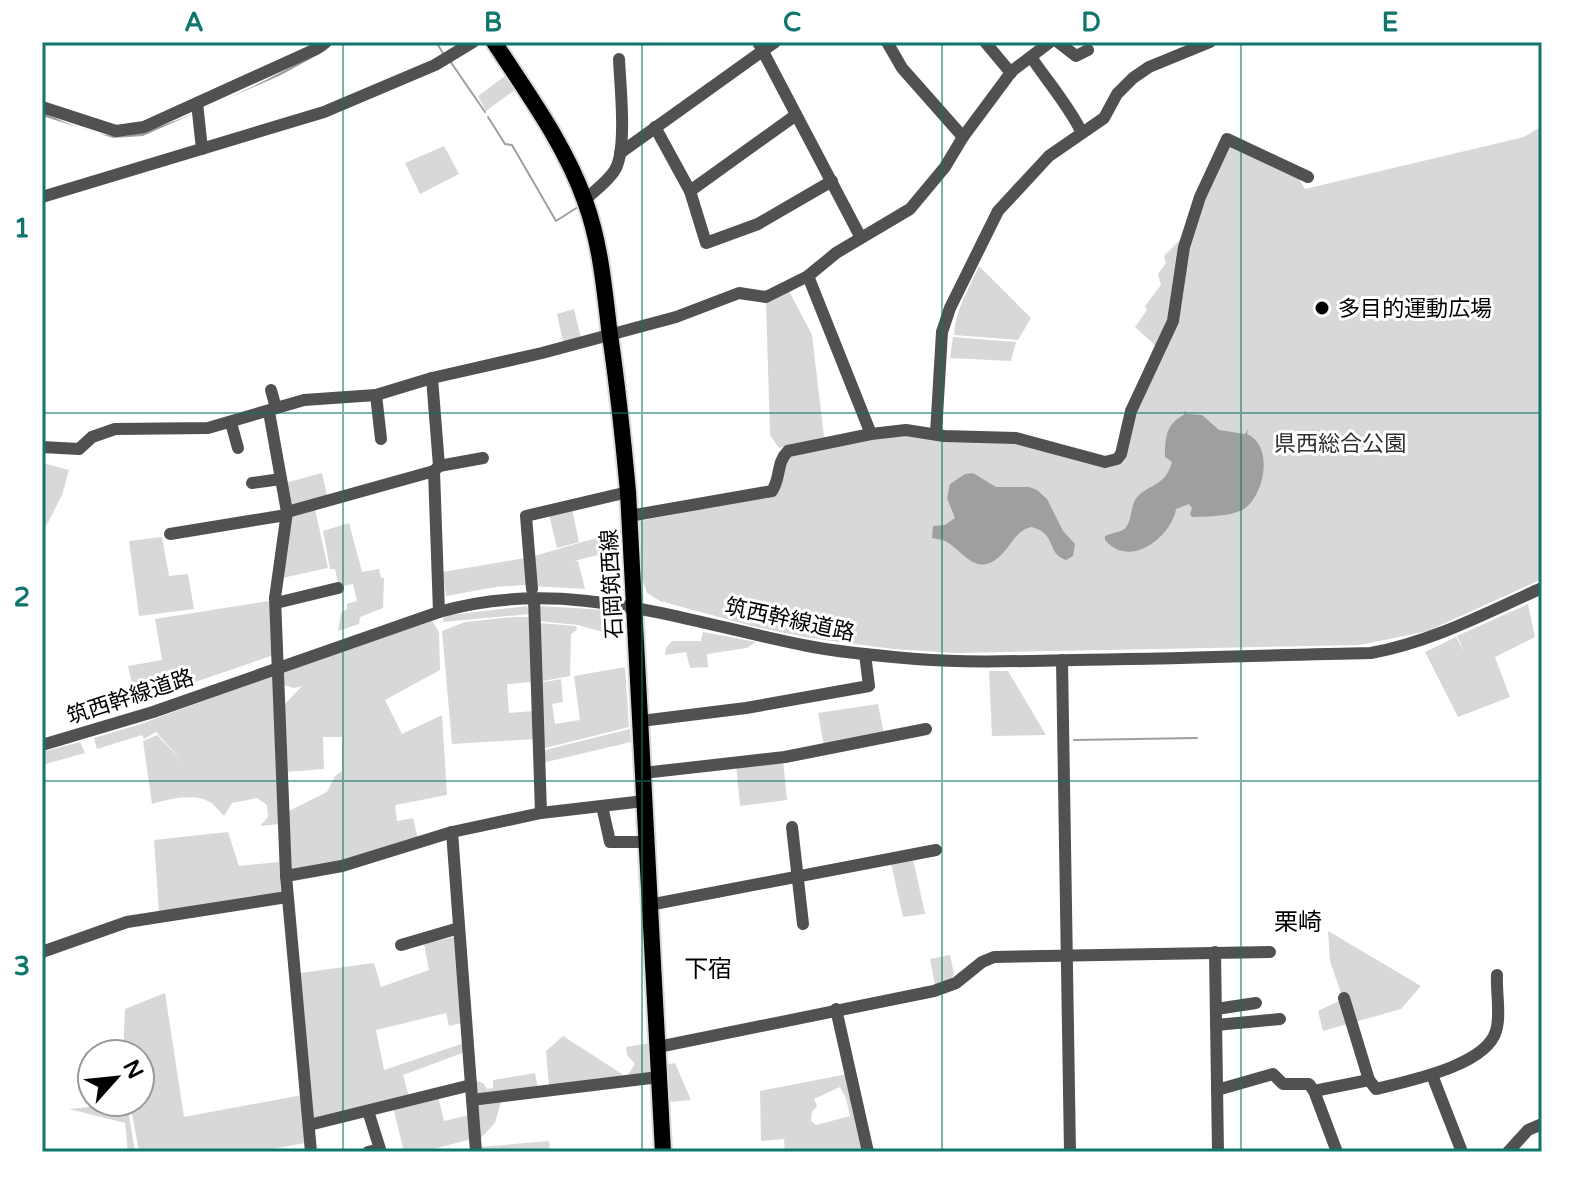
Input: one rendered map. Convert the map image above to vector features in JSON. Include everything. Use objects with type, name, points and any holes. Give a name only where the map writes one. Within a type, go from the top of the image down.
[{"type":"main road","name":"石岡筑西線","points":[[494,42],[552,133],[585,200],[598,249],[621,413],[628,492],[663,1152]]},
{"type":"street","points":[[42,107],[116,131],[144,127],[326,42]]},
{"type":"street","points":[[42,197],[321,113],[435,65],[473,42]]},
{"type":"street","points":[[620,153],[760,46],[775,42]]},
{"type":"street","points":[[887,42],[902,68],[963,137]]},
{"type":"street","points":[[985,42],[1011,73]]},
{"type":"street","points":[[42,447],[79,449],[92,437],[115,429],[208,428],[304,400],[376,395],[676,317],[739,293],[766,297],[808,276],[836,253],[910,209],[923,197],[1011,73],[1031,57],[1051,42],[1076,56],[1088,50]]},
{"type":"street","points":[[936,433],[942,332],[965,274],[998,211],[1049,156],[1104,118],[1117,94],[1133,78],[1149,67],[1210,42]]},
{"type":"street","points":[[760,46],[861,238]]},
{"type":"street","points":[[1031,57],[1062,103],[1072,112],[1082,133]]},
{"type":"street","points":[[585,200],[616,169],[620,153],[619,59]]},
{"type":"street","points":[[197,103],[202,149]]},
{"type":"street","points":[[690,191],[796,115]]},
{"type":"street","points":[[655,127],[690,191],[706,243],[758,224],[832,181]]},
{"type":"street","points":[[629,516],[772,491],[777,484],[779,465],[788,451],[871,434],[906,430],[944,436],[1016,438],[1105,462],[1117,459],[1121,454],[1131,411],[1173,321],[1184,247],[1200,197],[1227,139],[1308,177]]},
{"type":"street","points":[[808,276],[871,434]]},
{"type":"street","points":[[432,378],[439,612]]},
{"type":"street","points":[[271,390],[287,513],[276,603],[287,897],[311,1152]]},
{"type":"street","points":[[376,395],[381,439]]},
{"type":"street","points":[[231,423],[238,448]]},
{"type":"street","points":[[170,534],[287,513],[437,468],[483,458]]},
{"type":"street","points":[[252,483],[281,479]]},
{"type":"street","points":[[541,813],[533,593],[526,516],[628,492]]},
{"type":"street","points":[[276,603],[338,588]]},
{"type":"street","name":"筑西幹線道路","points":[[42,745],[153,712],[471,602],[533,593],[634,606],[810,646],[865,654],[947,660],[1062,660],[1371,653],[1432,637],[1542,588]]},
{"type":"street","points":[[641,721],[746,708],[869,686],[865,654]]},
{"type":"street","points":[[1062,660],[1070,1152]]},
{"type":"street","points":[[643,773],[785,757],[926,729]]},
{"type":"street","points":[[286,876],[342,866],[452,832],[541,813],[644,801]]},
{"type":"street","points":[[602,806],[610,842],[646,842]]},
{"type":"street","points":[[792,827],[803,924]]},
{"type":"street","points":[[452,832],[476,1152]]},
{"type":"street","points":[[649,905],[936,850]]},
{"type":"street","points":[[42,952],[127,922],[287,897]]},
{"type":"street","points":[[401,945],[459,928]]},
{"type":"street","points":[[1215,952],[1218,1152]]},
{"type":"street","points":[[658,1047],[934,991],[956,983],[982,962],[994,957],[1270,952]]},
{"type":"street","points":[[1344,998],[1369,1080],[1376,1089],[1432,1075],[1486,1048],[1496,1032],[1497,975]]},
{"type":"street","points":[[1216,1009],[1256,1003]]},
{"type":"street","points":[[836,1009],[868,1152]]},
{"type":"street","points":[[1216,1025],[1280,1019]]},
{"type":"street","points":[[1217,1090],[1273,1074],[1283,1084],[1309,1084],[1337,1152]]},
{"type":"street","points":[[1432,1075],[1462,1152]]},
{"type":"street","points":[[472,1100],[659,1077]]},
{"type":"street","points":[[1314,1091],[1369,1080]]},
{"type":"street","points":[[309,1125],[471,1085]]},
{"type":"street","points":[[368,1111],[380,1149],[368,1152]]},
{"type":"street","points":[[1508,1152],[1528,1130],[1542,1124]]},
{"type":"green space","points":[[505,76],[515,90],[486,111],[478,96]]},
{"type":"green space","name":"県西総合公園","points":[[1542,126],[1542,579],[1428,631],[1360,645],[957,653],[893,649],[810,638],[660,601],[647,593],[643,581],[640,521],[770,496],[783,463],[790,454],[906,434],[1007,439],[1118,463],[1135,407],[1180,287],[1199,212],[1230,143],[1296,174],[1305,189],[1524,137]]},
{"type":"green space","points":[[444,146],[459,174],[420,194],[405,163]]},
{"type":"green space","points":[[1180,240],[1171,321],[1157,347],[1135,327],[1147,310],[1145,306],[1161,285],[1158,274],[1166,263],[1164,256]]},
{"type":"green space","points":[[979,266],[1031,318],[1018,340],[954,335],[960,308]]},
{"type":"green space","points":[[789,291],[812,335],[824,437],[779,448],[770,435],[766,301]]},
{"type":"green space","points":[[574,309],[581,338],[563,342],[557,314]]},
{"type":"green space","points":[[953,337],[1016,342],[1011,361],[950,358]]},
{"type":"green space","points":[[42,463],[69,470],[62,495],[45,528],[42,522]]},
{"type":"green space","points":[[322,473],[327,495],[290,506],[285,483]]},
{"type":"green space","points":[[315,509],[328,568],[282,578],[289,516]]},
{"type":"green space","points":[[572,509],[579,542],[557,548],[549,514]]},
{"type":"green space","points":[[349,523],[362,572],[379,569],[381,578],[384,578],[383,608],[360,617],[359,624],[338,631],[341,613],[347,609],[347,604],[357,601],[353,584],[339,587],[335,569],[330,569],[323,531]]},
{"type":"green space","points":[[617,532],[618,550],[574,561],[578,561],[585,589],[533,586],[531,557]]},
{"type":"green space","points":[[162,537],[169,576],[188,574],[194,609],[139,616],[129,541]]},
{"type":"green space","points":[[525,558],[527,585],[446,596],[443,572]]},
{"type":"green space","points":[[268,601],[272,605],[274,655],[136,702],[128,666],[162,660],[155,619]]},
{"type":"green space","points":[[1528,604],[1535,637],[1495,657],[1510,697],[1458,717],[1425,652],[1456,637],[1465,653],[1457,636]]},
{"type":"green space","points":[[527,606],[530,614],[443,622],[443,618],[450,615]]},
{"type":"green space","points":[[541,606],[606,610],[609,613],[606,633],[578,625],[538,621],[537,610]]},
{"type":"green space","points":[[532,617],[533,682],[507,684],[509,713],[534,711],[535,739],[452,744],[442,631],[465,622]]},
{"type":"green space","points":[[432,621],[439,632],[440,670],[385,700],[402,734],[442,715],[447,795],[395,805],[397,821],[413,818],[418,839],[340,863],[289,870],[287,812],[327,792],[335,776],[342,771],[342,737],[323,737],[324,769],[286,772],[284,705],[302,686],[294,688],[284,685],[283,672]]},
{"type":"green space","points":[[538,623],[576,626],[577,630],[571,634],[570,676],[538,682]]},
{"type":"green space","points":[[703,632],[756,642],[747,648],[707,654],[708,667],[690,668],[686,652],[665,655],[672,641],[701,641]]},
{"type":"green space","points":[[625,667],[629,727],[541,749],[539,683],[561,679],[563,702],[552,704],[555,724],[580,720],[574,676]]},
{"type":"green space","points":[[989,671],[1008,671],[1046,735],[992,736]]},
{"type":"green space","points":[[271,676],[275,678],[279,824],[260,826],[268,817],[267,805],[257,798],[232,803],[224,816],[204,799],[189,797],[152,804],[143,741],[157,735],[183,762],[156,732],[144,739],[142,735],[97,749],[94,738]]},
{"type":"green space","points":[[878,704],[884,735],[824,746],[818,713]]},
{"type":"green space","points":[[630,729],[631,742],[542,763],[541,751]]},
{"type":"green space","points":[[80,742],[85,753],[42,765],[42,752]]},
{"type":"green space","points":[[783,760],[787,800],[740,806],[736,765]]},
{"type":"green space","points":[[228,832],[239,866],[279,862],[281,894],[159,913],[154,840]]},
{"type":"green space","points":[[913,859],[925,914],[903,917],[891,863]]},
{"type":"green space","points":[[1328,931],[1421,986],[1401,1009],[1323,1031],[1318,1011],[1343,999],[1330,961]]},
{"type":"green space","points":[[454,937],[462,1023],[449,1026],[446,1013],[376,1030],[384,1070],[464,1043],[465,1052],[403,1075],[409,1097],[312,1122],[300,973],[374,963],[381,987],[429,970],[424,944]]},
{"type":"green space","points":[[950,955],[954,974],[951,979],[935,985],[930,959]]},
{"type":"green space","points":[[165,993],[184,1117],[302,1095],[305,1143],[256,1152],[139,1152],[133,1118],[156,1118],[156,1038],[124,1038],[125,1009]]},
{"type":"green space","points":[[563,1036],[622,1074],[620,1079],[549,1086],[546,1051]]},
{"type":"green space","points":[[649,1043],[651,1075],[625,1079],[635,1064],[627,1055],[626,1047]]},
{"type":"green space","points":[[675,1063],[691,1100],[670,1102],[666,1065]]},
{"type":"green space","points":[[535,1073],[538,1089],[477,1096],[476,1080],[487,1089],[493,1088],[493,1080]]},
{"type":"green space","points":[[848,1074],[865,1149],[850,1152],[785,1152],[784,1139],[761,1141],[760,1091]],"holes":[[[840,1087],[850,1116],[816,1125],[811,1121],[812,1112],[817,1106],[814,1099]]]},
{"type":"green space","points":[[438,1096],[444,1121],[469,1115],[471,1139],[423,1152],[404,1152],[393,1107]]},
{"type":"green space","points":[[501,1102],[495,1123],[480,1139],[476,1106]]},
{"type":"green space","points":[[105,1118],[129,1118],[135,1152],[128,1152],[125,1123]]},
{"type":"green space","points":[[549,1141],[550,1152],[480,1152],[480,1147]]},
{"type":"shaded area","points":[[334,42],[325,51],[281,75],[230,98]]},
{"type":"shaded area","points":[[220,102],[143,136],[113,138],[97,133],[118,136],[137,133]]},
{"type":"shaded area","points":[[42,113],[51,116],[81,128],[42,116]]},
{"type":"shaded area","points":[[1184,410],[1187,414],[1202,415],[1219,430],[1245,434],[1248,429],[1247,434],[1256,440],[1264,460],[1261,484],[1256,495],[1242,510],[1224,515],[1192,517],[1189,504],[1176,509],[1167,529],[1148,546],[1126,552],[1115,548],[1105,540],[1105,536],[1126,527],[1138,496],[1166,475],[1172,462],[1165,457],[1166,437],[1174,422],[1185,414]]},
{"type":"shaded area","points":[[973,473],[996,487],[1029,487],[1037,490],[1047,499],[1063,531],[1075,544],[1073,556],[1066,560],[1060,557],[1045,534],[1031,527],[1017,536],[999,557],[983,564],[969,560],[945,541],[932,538],[933,526],[945,525],[955,518],[947,498],[950,484],[965,474]]},
{"type":"waterway","points":[[436,42],[443,53]]},
{"type":"waterway","points":[[450,61],[485,112]]},
{"type":"waterway","points":[[488,117],[505,144],[512,145],[556,221],[578,207]]},
{"type":"waterway","points":[[1074,740],[1197,738]]},
{"type":"place","name":"多目的運動広場","points":[[1322,308]]},
{"type":"district","name":"栗崎","points":[[1298,922]]},
{"type":"district","name":"下宿","points":[[708,969]]}]
